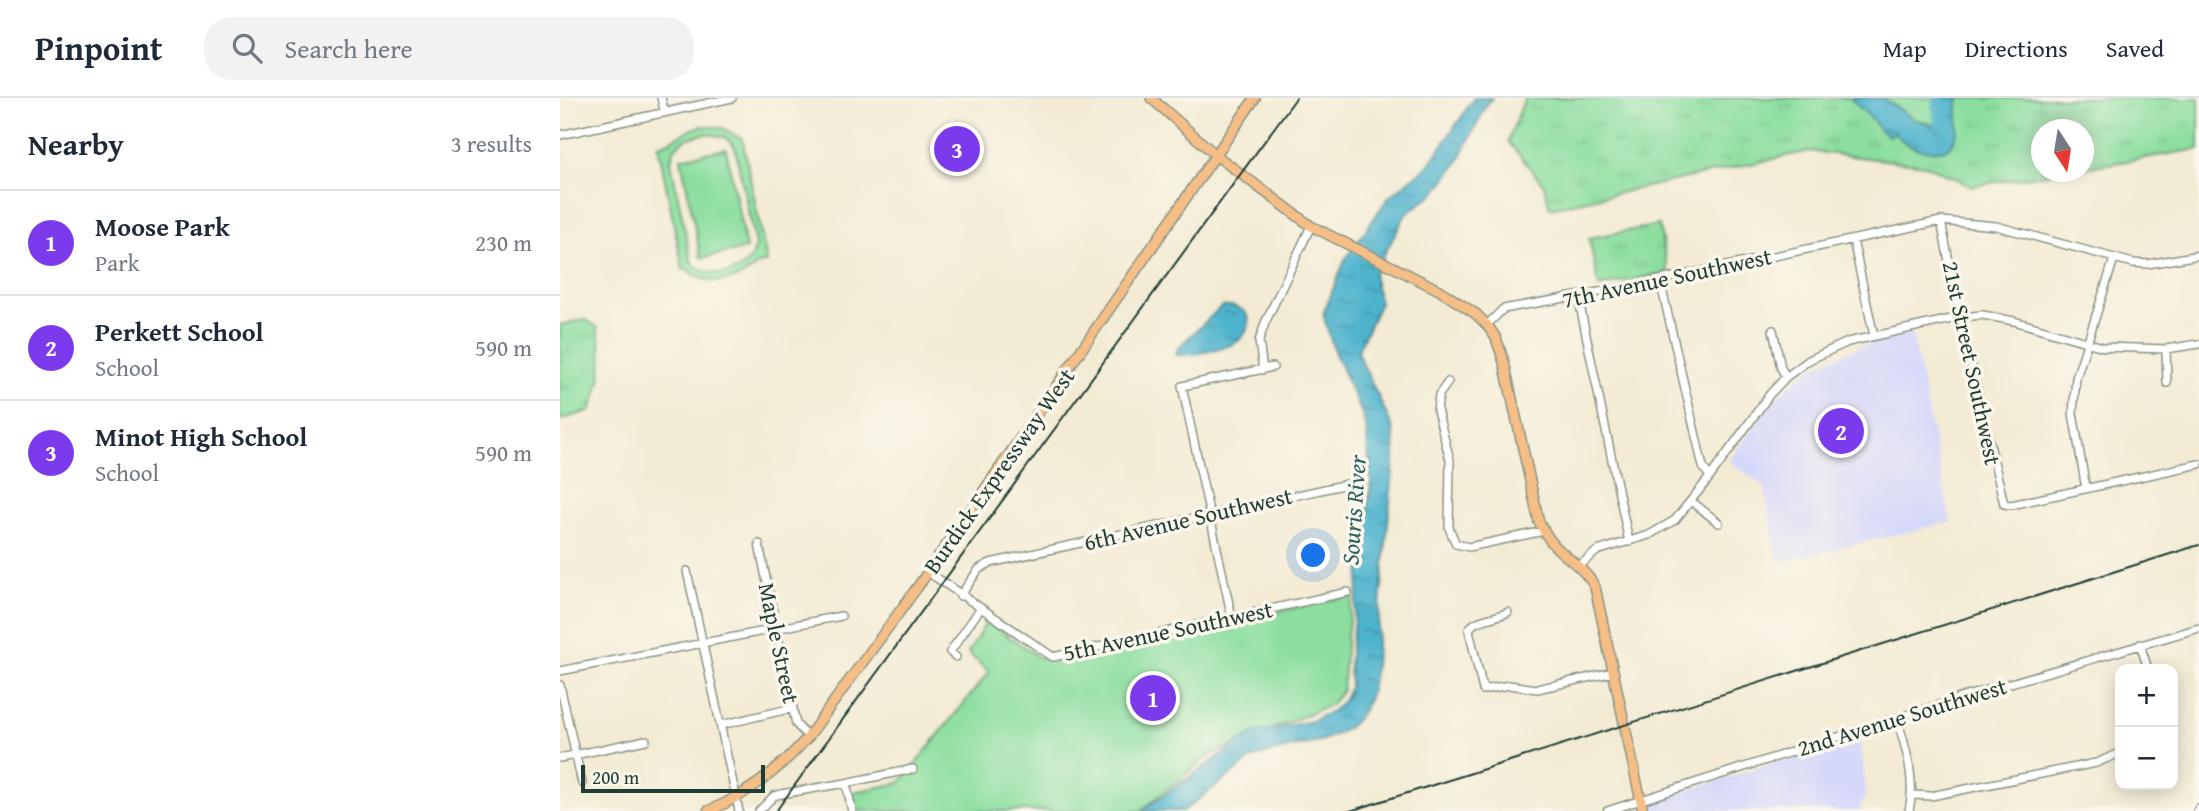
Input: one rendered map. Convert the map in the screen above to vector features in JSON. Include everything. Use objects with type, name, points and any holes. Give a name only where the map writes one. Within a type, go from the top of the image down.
[{"type":"main road","points":[[1151,98],[1217,156],[1311,226],[1439,290],[1476,314],[1496,338],[1504,362],[1535,510],[1544,531],[1556,548],[1578,566],[1595,587],[1643,811]]},
{"type":"main road","name":"Burdick Expressway West","points":[[708,811],[736,798],[788,759],[808,737],[928,572],[1255,98]]},
{"type":"street","points":[[662,98],[664,113]]},
{"type":"street","points":[[560,135],[732,98]]},
{"type":"street","name":"7th Avenue Southwest","points":[[1487,325],[1503,309],[1660,280],[1941,221],[1996,226],[2114,259],[2148,264],[2199,255]]},
{"type":"street","name":"21st Street Southwest","points":[[1941,221],[1960,317],[2004,504],[2011,505],[2086,489]]},
{"type":"street","points":[[1263,370],[1259,341],[1265,323],[1311,226]]},
{"type":"street","points":[[1853,240],[1874,335]]},
{"type":"street","points":[[2114,259],[2076,379],[2073,413],[2086,489],[2199,464]]},
{"type":"street","points":[[1660,280],[1703,467],[1710,477]]},
{"type":"street","points":[[1578,296],[1629,542]]},
{"type":"street","points":[[1578,566],[1597,551],[1649,535],[1675,520],[1770,394],[1786,377],[1827,351],[1874,335],[1960,317],[1998,317],[2103,347],[2166,349],[2199,344]]},
{"type":"street","points":[[1773,330],[1781,368],[1786,377]]},
{"type":"street","points":[[2166,349],[2167,383]]},
{"type":"street","points":[[1232,618],[1182,386],[1273,367]]},
{"type":"street","points":[[1448,382],[1439,395],[1437,410],[1450,460],[1449,528],[1455,544],[1469,547],[1544,531]]},
{"type":"street","name":"6th Avenue Southwest","points":[[960,596],[983,566],[1361,481]]},
{"type":"street","points":[[1691,501],[1719,523]]},
{"type":"street","name":"Maple Street","points":[[759,544],[796,724],[808,737]]},
{"type":"street","points":[[687,571],[739,811]]},
{"type":"street","name":"5th Avenue Southwest","points":[[928,572],[1053,657],[1348,592]]},
{"type":"street","points":[[956,657],[950,652],[980,609]]},
{"type":"street","points":[[1507,612],[1496,618],[1477,622],[1471,625],[1469,630],[1483,690],[1509,685],[1537,689],[1614,672]]},
{"type":"street","points":[[560,671],[841,616]]},
{"type":"street","name":"2nd Avenue Southwest","points":[[1607,811],[1897,718],[2140,643],[2199,628]]},
{"type":"street","points":[[2140,643],[2146,664]]},
{"type":"street","points":[[560,685],[582,783]]},
{"type":"street","points":[[721,725],[793,708]]},
{"type":"street","points":[[1897,718],[1909,758],[1913,794],[1909,811]]},
{"type":"street","points":[[560,758],[646,740]]},
{"type":"street","points":[[1913,794],[1931,796],[2096,763],[2115,755]]},
{"type":"street","points":[[759,811],[769,800],[781,793],[913,769]]},
{"type":"street","points":[[765,811],[782,798],[836,788],[846,783]]},
{"type":"street","points":[[846,783],[852,811]]},
{"type":"shaded area","points":[[1912,333],[1951,522],[1778,562],[1764,487],[1729,461],[1772,401],[1811,368],[1868,343]]},
{"type":"shaded area","points":[[1857,736],[1861,744],[1866,793],[1859,811],[1651,811],[1649,803]]},
{"type":"green space","points":[[1525,98],[2199,98],[2199,149],[2094,166],[2094,119],[2031,119],[2031,177],[1971,186],[1926,165],[1809,151],[1550,208],[1544,185],[1508,141]]},
{"type":"green space","points":[[697,128],[723,128],[742,137],[767,262],[730,280],[707,280],[687,269],[683,270],[658,145]],"holes":[[[709,134],[725,137],[735,147],[755,244],[747,263],[739,269],[719,274],[699,268],[691,261],[671,163],[674,150],[689,138]]]},
{"type":"green space","points":[[726,149],[746,249],[701,258],[681,158]]},
{"type":"green space","points":[[1659,225],[1668,272],[1599,287],[1589,238]]},
{"type":"green space","points":[[585,319],[597,327],[602,360],[598,390],[590,411],[560,420],[560,325]]},
{"type":"green space","points":[[1353,595],[1342,691],[1330,705],[1210,755],[1140,811],[857,811],[853,792],[900,783],[989,672],[968,653],[987,621],[1039,657],[1074,661]]},
{"type":"water","points":[[1474,98],[1492,98],[1458,162],[1437,191],[1406,214],[1373,275],[1380,303],[1357,352],[1393,428],[1395,451],[1375,669],[1366,704],[1356,720],[1343,731],[1318,741],[1253,758],[1183,811],[1141,811],[1253,733],[1312,721],[1334,710],[1344,700],[1350,686],[1349,662],[1371,481],[1366,427],[1362,413],[1335,354],[1323,314],[1345,260],[1388,198],[1430,164]]},
{"type":"water","points":[[1850,98],[1883,98],[1914,119],[1934,125],[1937,98],[1959,98],[1957,132],[1949,148],[1934,151],[1913,147],[1894,133],[1889,136],[1879,129]]},
{"type":"water","points":[[1222,306],[1237,307],[1247,315],[1248,326],[1240,339],[1219,349],[1176,355],[1178,348]]},
{"type":"waterway","name":"Souris River","points":[[1939,98],[1939,123]]},
{"type":"railway","points":[[776,811],[1296,98]]},
{"type":"railway","points":[[1350,811],[2199,545]]},
{"type":"place","name":"Minot High School","points":[[957,149]]},
{"type":"place","name":"Perkett School","points":[[1841,431]]},
{"type":"place","name":"Moose Park","points":[[1153,698]]}]
